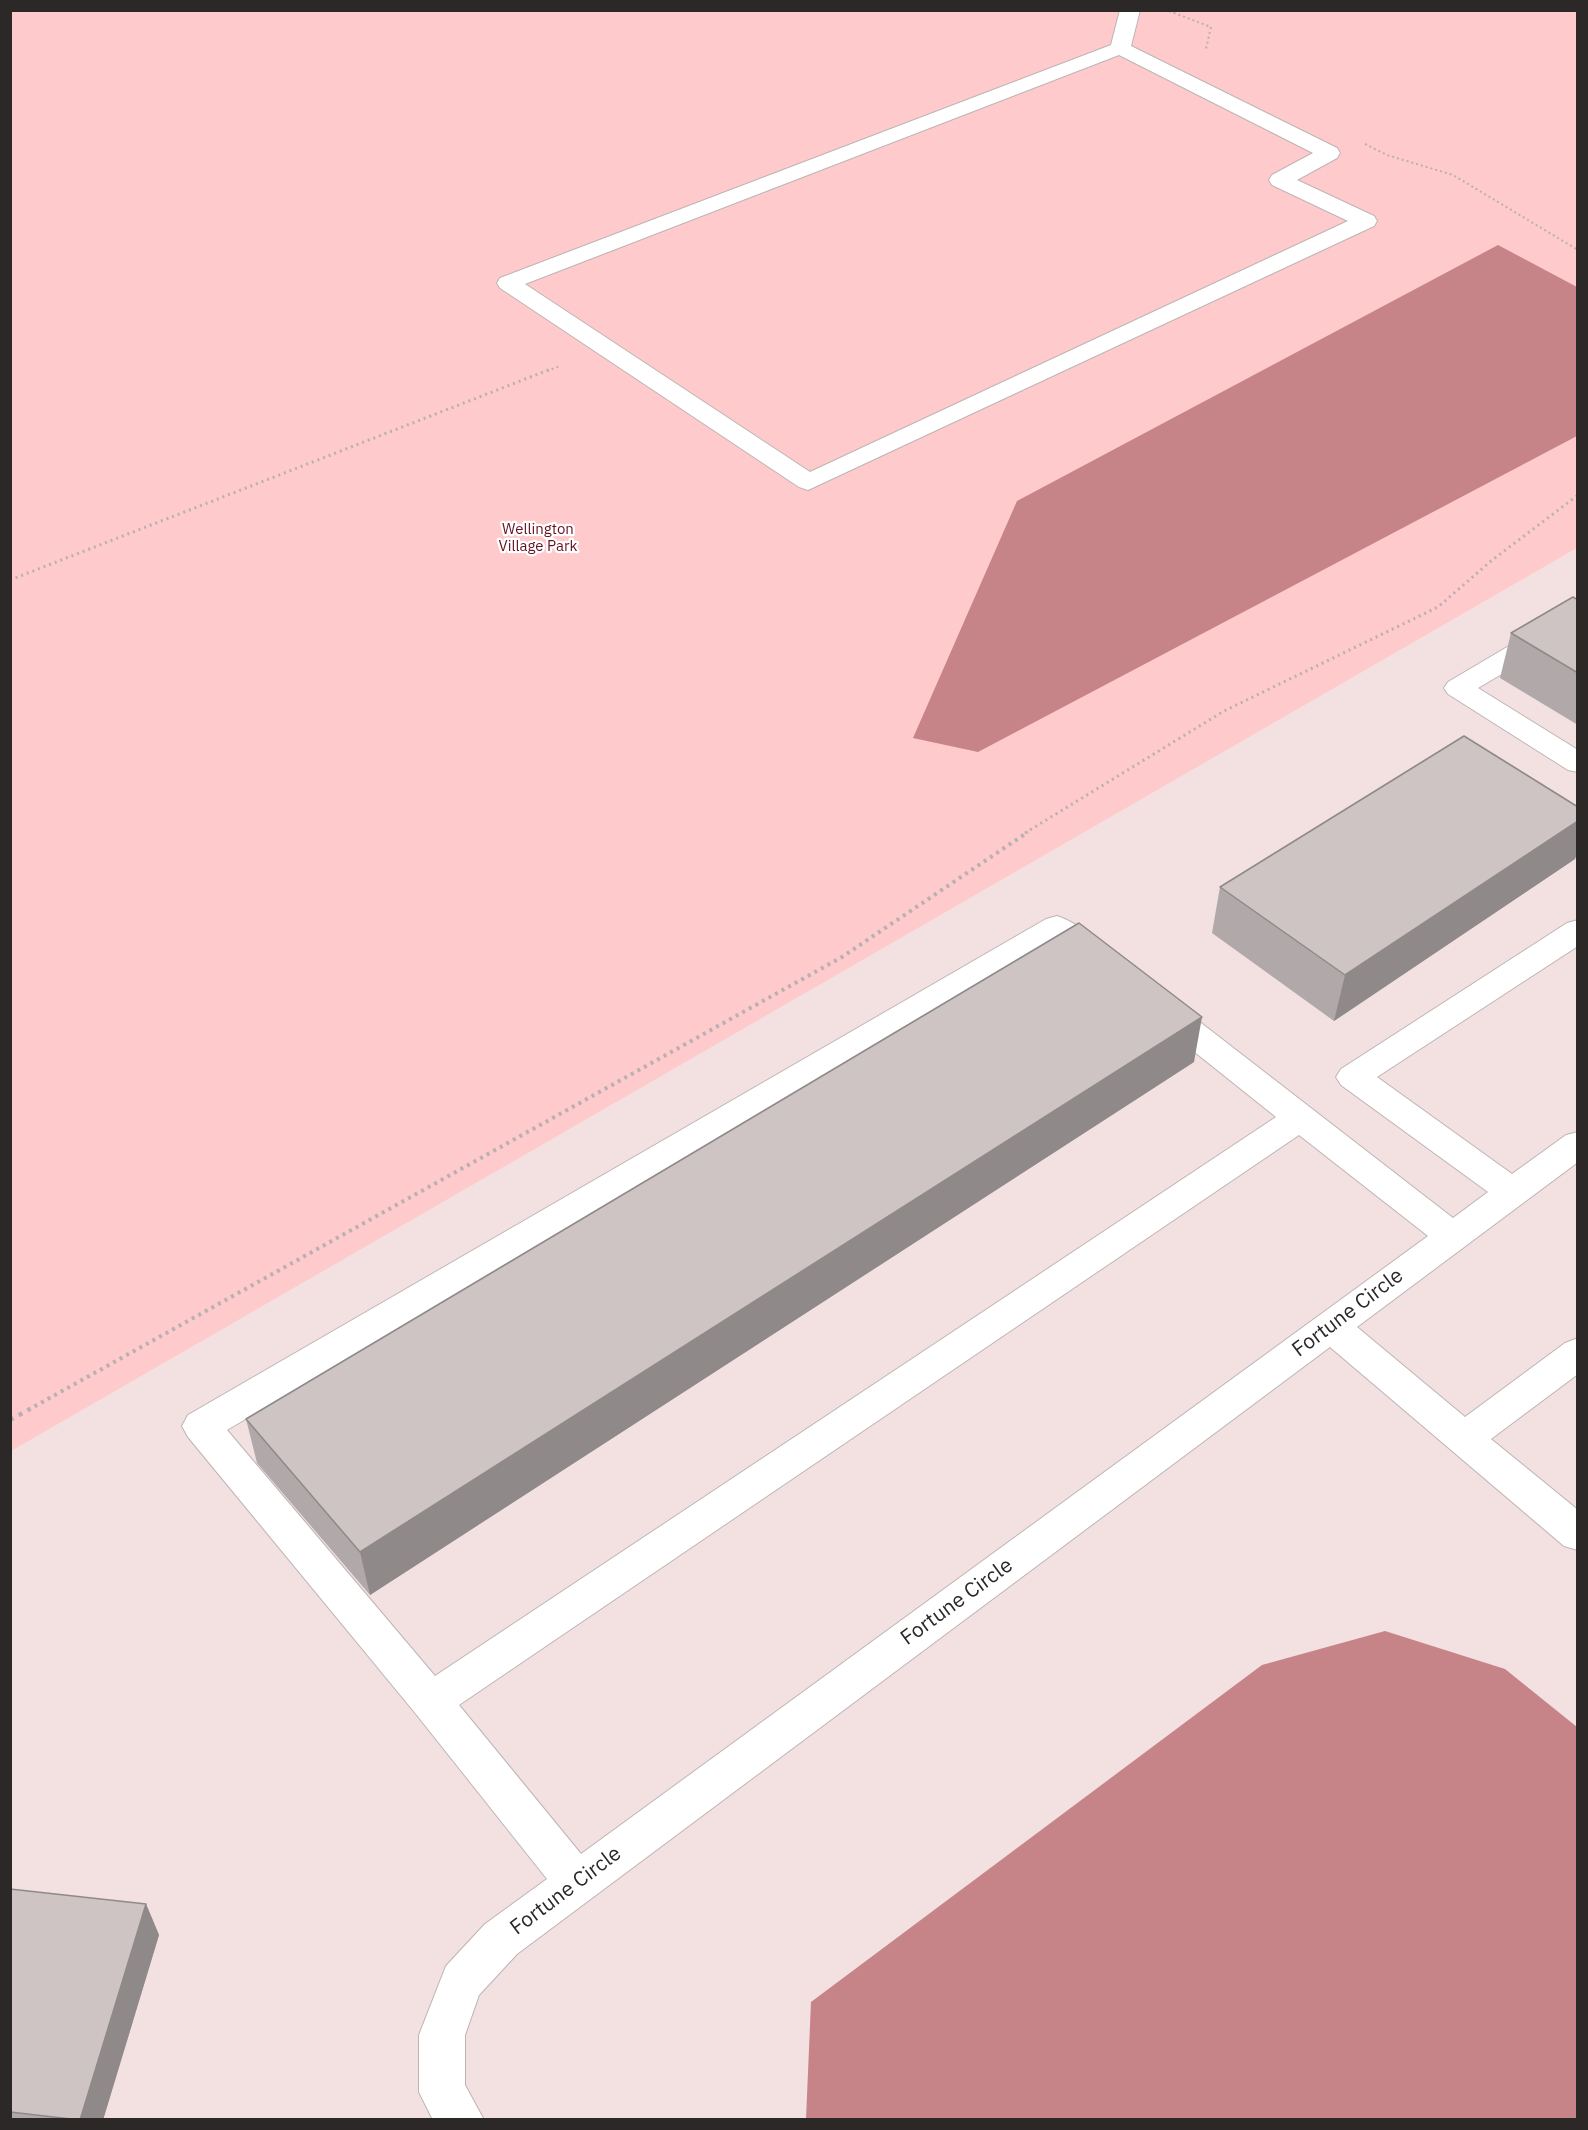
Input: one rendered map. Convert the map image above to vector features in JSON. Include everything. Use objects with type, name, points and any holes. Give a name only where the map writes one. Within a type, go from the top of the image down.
[{"type":"street","points":[[1120,48],[1130,10]]},
{"type":"street","points":[[1120,48],[1329,153],[1280,180],[1366,220],[808,482],[508,283],[1120,48]]},
{"type":"street","points":[[1578,617],[1458,688],[1578,762]]},
{"type":"street","points":[[577,1882],[431,1701],[201,1426],[1057,927],[1452,1236]]},
{"type":"street","points":[[1512,1192],[1353,1077],[1578,931]]},
{"type":"street","points":[[431,1701],[1301,1117]]},
{"type":"street","name":"Fortune Circle","points":[[460,2120],[442,2092],[442,2035],[462,1981],[501,1939],[1578,1144]]},
{"type":"street","points":[[1330,1326],[1578,1534]]},
{"type":"street","points":[[1464,1438],[1578,1353]]},
{"type":"path","points":[[10,580],[606,348]]},
{"type":"path","points":[[10,1420],[842,957],[1058,811],[1224,711],[1438,607],[1499,555],[1578,495]]},
{"type":"shaded area","points":[[1498,245],[1577,287],[1577,436],[978,752],[913,738],[1017,501]]},
{"type":"shaded area","points":[[1577,548],[1577,2119],[11,2119],[10,1451]]},
{"type":"shaded area","points":[[1385,1631],[1505,1669],[1577,1727],[1577,2119],[806,2119],[811,2002],[1262,1665]]},
{"type":"green space","name":"Wellington Village Park","points":[[11,11],[1577,11],[1577,548],[11,1451]]},
{"type":"building","points":[[1573,597],[1578,600],[1578,673],[1511,633]]},
{"type":"building","points":[[1464,736],[1578,807],[1578,821],[1345,975],[1220,887]]},
{"type":"building","points":[[1079,923],[1202,1017],[360,1552],[246,1419]]},
{"type":"building","points":[[10,1889],[146,1904],[80,2120],[10,2112]]}]
